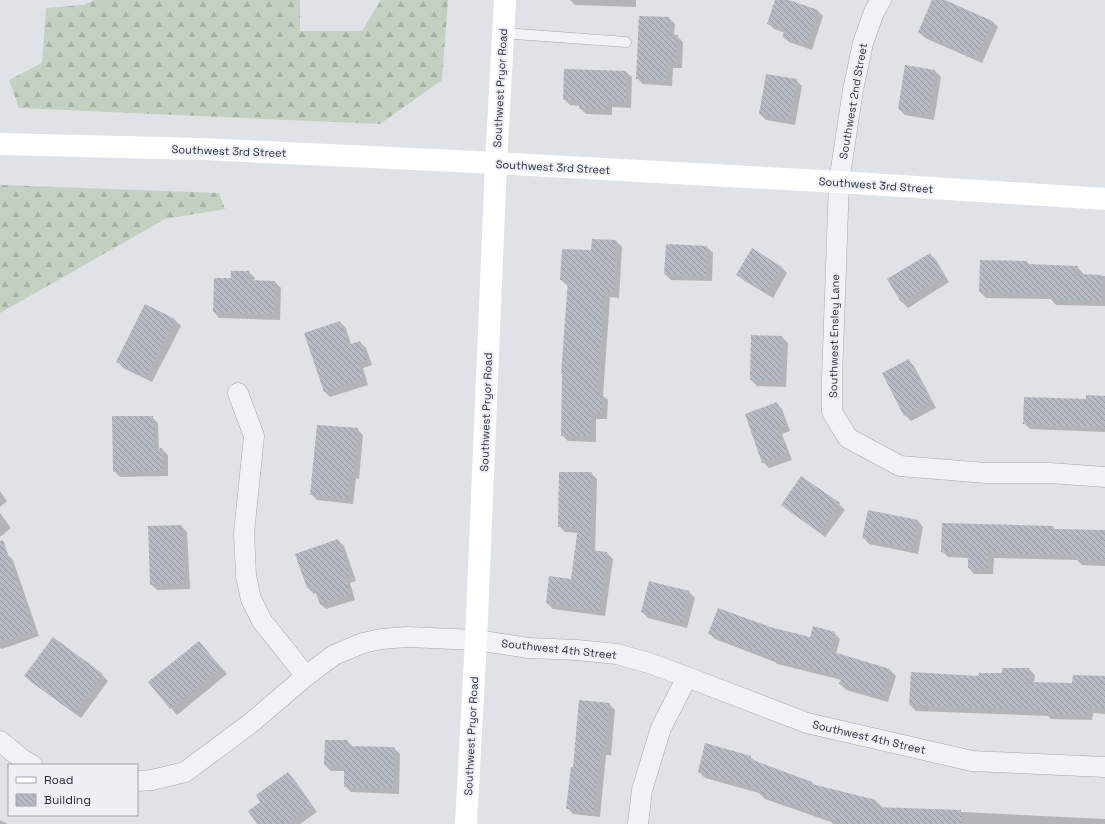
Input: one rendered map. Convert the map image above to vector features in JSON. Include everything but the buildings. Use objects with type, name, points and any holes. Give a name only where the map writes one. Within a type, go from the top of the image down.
[{"type":"main road","name":"Southwest Pryor Road","points":[[466,824],[476,640],[496,163],[505,0]]},
{"type":"main road","name":"Southwest 3rd Street","points":[[0,144],[202,149],[496,163],[839,182],[1105,199]]},
{"type":"street","name":"Southwest 2nd Street","points":[[839,182],[853,90],[863,43],[874,12],[881,0]]},
{"type":"street","name":"Southwest Ensley Lane","points":[[839,182],[832,412],[848,438],[900,466],[986,473],[1050,473],[1105,477]]},
{"type":"street","points":[[238,392],[254,436],[244,532],[246,576],[252,599],[262,621],[306,676]]},
{"type":"street","name":"Southwest 4th Street","points":[[138,781],[152,780],[185,772],[252,723],[306,676],[334,655],[362,643],[381,639],[408,638],[476,640],[529,648],[577,650],[617,654],[649,663],[807,723],[972,761],[1105,767]]},
{"type":"street","points":[[638,824],[642,790],[661,728],[687,677]]},
{"type":"street","points":[[0,741],[30,764]]},
{"type":"lane","points":[[503,33],[626,42]]},
{"type":"green space","points":[[94,0],[300,0],[300,31],[362,31],[381,0],[448,0],[442,80],[380,124],[19,108],[9,80],[42,63],[46,8],[83,5]]},
{"type":"green space","points":[[0,186],[219,193],[225,209],[165,219],[0,313]]}]
